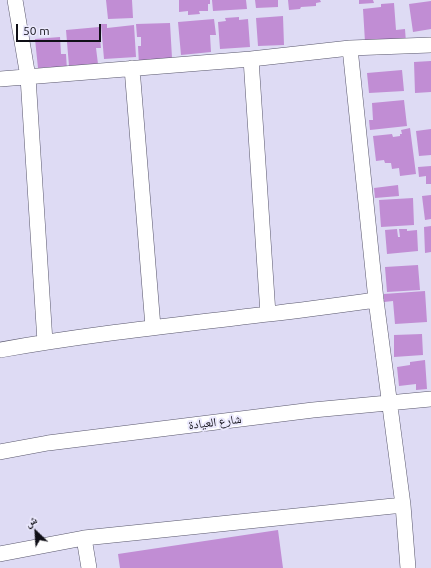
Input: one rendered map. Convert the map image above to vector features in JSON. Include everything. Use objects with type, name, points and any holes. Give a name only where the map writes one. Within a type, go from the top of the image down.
[{"type":"street","points":[[15,0],[28,77],[45,342]]},
{"type":"street","points":[[0,78],[251,59],[350,48],[431,46]]},
{"type":"street","points":[[350,48],[376,300],[391,404],[403,505],[408,568]]},
{"type":"street","points":[[251,59],[268,314]]},
{"type":"street","points":[[132,68],[153,327]]},
{"type":"street","points":[[0,350],[45,342],[153,327],[376,300]]},
{"type":"street","name":"شارع العيادة","points":[[0,452],[48,443],[305,411],[431,399]]},
{"type":"street","points":[[0,554],[84,538],[403,505]]},
{"type":"street","points":[[84,538],[89,568]]},
{"type":"building","points":[[106,0],[132,0],[133,18],[108,19]]},
{"type":"building","points":[[179,0],[210,0],[210,4],[208,4],[208,11],[199,11],[200,14],[188,15],[188,11],[179,12]]},
{"type":"building","points":[[212,0],[246,0],[247,9],[213,11]]},
{"type":"building","points":[[255,0],[278,0],[278,7],[256,8]]},
{"type":"building","points":[[288,0],[320,0],[321,2],[316,3],[316,6],[301,7],[300,9],[289,10]]},
{"type":"building","points":[[359,0],[373,0],[374,3],[359,4]]},
{"type":"building","points":[[431,1],[431,29],[413,32],[409,4]]},
{"type":"building","points":[[394,3],[396,30],[405,29],[406,43],[397,44],[397,39],[365,42],[363,9],[381,7],[381,4]]},
{"type":"building","points":[[283,16],[284,45],[258,46],[256,18]]},
{"type":"building","points":[[239,17],[239,20],[248,19],[250,47],[220,49],[218,22],[226,21],[225,18]]},
{"type":"building","points":[[214,19],[216,35],[210,35],[211,52],[181,55],[178,22]]},
{"type":"building","points":[[170,23],[172,58],[146,60],[146,64],[139,65],[138,46],[141,46],[141,37],[137,37],[136,24]]},
{"type":"building","points":[[101,24],[107,24],[107,28],[134,25],[136,57],[104,59]]},
{"type":"building","points":[[99,27],[101,48],[96,48],[98,64],[69,66],[66,30]]},
{"type":"building","points":[[60,37],[61,54],[66,54],[67,70],[53,67],[38,68],[35,39]]},
{"type":"building","points":[[431,61],[431,92],[415,93],[414,62]]},
{"type":"building","points":[[402,70],[404,91],[369,93],[367,73]]},
{"type":"building","points":[[404,100],[407,126],[370,130],[369,120],[373,120],[372,103]]},
{"type":"building","points":[[410,128],[416,174],[400,176],[399,168],[392,169],[391,163],[385,163],[384,160],[376,161],[373,136],[392,134],[393,137],[400,136],[400,134],[402,134],[401,130]]},
{"type":"building","points":[[431,129],[431,155],[419,156],[416,131]]},
{"type":"building","points":[[431,166],[431,184],[426,184],[426,176],[419,177],[418,167]]},
{"type":"building","points":[[398,185],[399,196],[375,198],[374,188]]},
{"type":"building","points":[[431,195],[431,219],[425,220],[422,196]]},
{"type":"building","points":[[413,198],[414,225],[381,227],[379,200]]},
{"type":"building","points":[[431,226],[431,252],[425,253],[424,227]]},
{"type":"building","points":[[397,229],[398,237],[400,237],[399,229],[407,229],[407,231],[417,230],[418,251],[387,254],[385,230]]},
{"type":"building","points":[[418,265],[420,290],[387,292],[385,267]]},
{"type":"building","points":[[425,291],[427,322],[395,324],[393,301],[384,302],[384,294]]},
{"type":"building","points":[[422,334],[423,355],[394,357],[394,335]]},
{"type":"building","points":[[425,360],[427,389],[416,390],[416,384],[399,386],[397,367],[410,365],[410,362]]},
{"type":"building","points":[[278,530],[283,568],[120,568],[118,554]]}]
